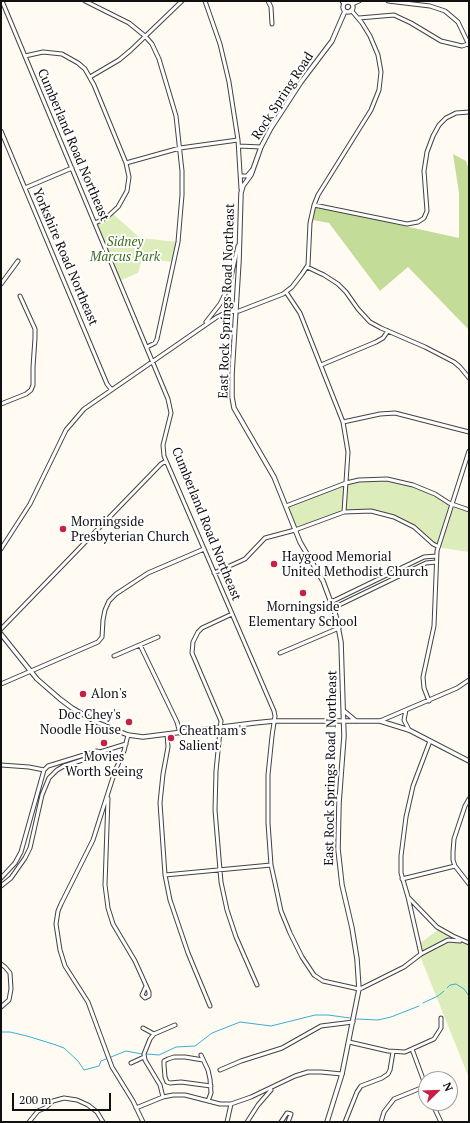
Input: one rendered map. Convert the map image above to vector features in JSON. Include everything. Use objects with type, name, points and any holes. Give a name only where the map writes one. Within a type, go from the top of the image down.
[{"type":"street","name":"Cumberland Road Northeast","points":[[2,1],[153,361],[170,407],[170,420],[163,445],[163,452],[166,461],[274,711],[275,716],[269,759],[268,822],[271,865],[282,911],[290,933],[308,967],[314,975],[323,981],[359,988]]},
{"type":"street","points":[[85,1],[129,23],[145,36],[156,52],[166,79],[176,116],[180,148],[182,195],[178,242],[157,339],[155,343],[147,347]]},
{"type":"street","points":[[90,77],[119,60],[182,1]]},
{"type":"street","points":[[205,1],[225,63],[233,100],[239,146],[241,193]]},
{"type":"street","points":[[268,1],[271,7],[272,24]]},
{"type":"street","points":[[351,10],[345,11],[343,8],[343,2],[359,1]]},
{"type":"street","points":[[359,18],[394,15],[411,23],[441,41],[462,46],[469,45],[455,18],[445,12],[430,6],[388,1]]},
{"type":"street","points":[[430,6],[432,1]]},
{"type":"street","points":[[1,549],[30,504],[66,430],[84,409],[221,314],[239,310],[286,292],[298,281],[307,267],[310,252],[310,223],[314,205],[323,185],[371,110],[379,90],[380,72],[378,55],[370,36],[359,18],[351,10],[351,2]]},
{"type":"street","name":"Rock Spring Road","points":[[241,193],[243,186],[251,175],[261,147],[271,128],[289,100],[332,41],[345,11]]},
{"type":"street","points":[[25,56],[43,52],[62,54],[78,63],[90,77],[126,163],[129,182],[123,199],[112,213],[95,223]]},
{"type":"street","points":[[314,205],[407,224],[418,222],[424,218],[427,211],[424,171],[427,152],[433,136],[439,125],[446,118],[456,113],[469,112]]},
{"type":"street","name":"Yorkshire Road Northeast","points":[[1,131],[107,384],[111,390]]},
{"type":"street","points":[[126,163],[180,148],[238,140]]},
{"type":"street","points":[[239,146],[261,147]]},
{"type":"street","points":[[25,188],[72,168]]},
{"type":"street","points":[[241,176],[247,176],[252,170]]},
{"type":"street","name":"East Rock Springs Road Northeast","points":[[241,193],[232,374],[233,404],[236,412],[274,478],[305,552],[323,581],[339,628],[342,654],[344,749],[339,803],[338,849],[342,885],[352,928],[357,960],[359,988],[342,1074],[327,1122]]},
{"type":"street","points":[[201,328],[213,314],[227,291],[239,244]]},
{"type":"street","points":[[1,284],[18,261]]},
{"type":"street","points":[[307,267],[338,284],[346,292],[364,317],[375,326],[425,347],[454,362],[469,378]]},
{"type":"street","points":[[286,292],[300,313],[343,422],[348,452],[344,512]]},
{"type":"street","points":[[1,404],[26,394],[31,390],[33,385],[36,338],[35,329],[20,296]]},
{"type":"street","points":[[321,365],[376,342],[383,338],[388,331]]},
{"type":"street","points":[[343,422],[380,414],[395,413],[469,432]]},
{"type":"street","points":[[429,701],[424,688],[423,677],[434,626],[437,546],[469,451]]},
{"type":"street","points":[[1,629],[166,461]]},
{"type":"street","points":[[286,506],[346,484],[373,479],[400,481],[424,489],[451,504],[469,510]]},
{"type":"street","points":[[214,573],[245,559],[265,538],[295,530],[344,512],[371,511],[394,517],[414,527],[437,546]]},
{"type":"street","points":[[1,684],[98,642],[102,636],[105,610],[109,601],[116,594],[148,573],[204,549]]},
{"type":"street","points":[[331,602],[424,557],[436,556]]},
{"type":"street","points":[[333,608],[426,563],[436,562]]},
{"type":"street","points":[[380,578],[382,584]]},
{"type":"street","points":[[232,614],[202,628],[195,637],[192,646],[193,658],[220,721],[216,770],[215,810],[219,870],[227,910],[236,937],[257,985]]},
{"type":"street","points":[[280,653],[339,628]]},
{"type":"street","points":[[1,634],[37,679],[72,708],[96,722],[128,735],[143,737],[274,721],[380,721],[409,730],[469,761]]},
{"type":"street","points":[[114,656],[158,637]]},
{"type":"street","points":[[140,645],[177,722],[180,732]]},
{"type":"street","points":[[380,721],[429,701],[469,681]]},
{"type":"street","points":[[406,710],[404,720],[409,730]]},
{"type":"street","points":[[344,711],[356,721]]},
{"type":"street","points":[[168,734],[168,747],[160,803],[165,875],[170,900],[185,945],[210,1006]]},
{"type":"street","points":[[128,735],[93,840],[59,907],[56,924],[60,950],[65,966],[88,1002],[112,1067],[143,1122]]},
{"type":"street","points":[[421,954],[400,866],[406,817],[413,786],[430,741]]},
{"type":"street","points":[[5,883],[1,878],[15,863],[24,843],[44,770],[48,766],[126,744]]},
{"type":"street","points":[[1,886],[13,875],[25,858],[49,778],[61,768],[98,755],[100,752]]},
{"type":"street","points":[[59,763],[61,768]]},
{"type":"street","points":[[1,765],[44,770]]},
{"type":"street","points":[[40,782],[46,784]]},
{"type":"street","points":[[110,786],[105,877],[106,902],[112,921],[132,956],[146,986]]},
{"type":"street","points":[[469,799],[465,806],[454,839],[453,860],[455,866],[469,884]]},
{"type":"street","points":[[24,843],[30,845]]},
{"type":"street","points":[[165,875],[271,865]]},
{"type":"street","points":[[402,879],[455,866]]},
{"type":"street","points":[[408,897],[437,927],[469,943]]},
{"type":"street","points":[[359,988],[404,967],[421,954],[448,940],[463,941]]},
{"type":"street","points":[[1,964],[10,973],[12,989],[9,1000],[1,1007]]},
{"type":"street","points":[[349,1042],[365,1047],[393,1052],[405,1052],[434,1039],[441,1028],[441,1018]]},
{"type":"street","points":[[220,1070],[240,1061],[282,1048],[321,1026],[353,1022]]},
{"type":"street","points":[[163,1097],[160,1085],[144,1057],[150,1038],[154,1034],[175,1024]]},
{"type":"street","points":[[143,1028],[154,1034]]},
{"type":"street","points":[[412,1049],[420,1071]]},
{"type":"street","points":[[346,1122],[357,1092],[361,1086],[382,1078],[388,1074],[393,1052]]},
{"type":"street","points":[[201,1055],[208,1070],[211,1086],[208,1101]]},
{"type":"street","points":[[131,1063],[144,1057]]},
{"type":"street","points":[[203,1060],[185,1057],[168,1058],[164,1061],[165,1077],[167,1082],[170,1083],[181,1082],[211,1086]]},
{"type":"street","points":[[136,1108],[173,1094],[185,1095],[220,1104],[231,1104],[272,1088],[295,1076],[308,1072],[342,1074]]},
{"type":"street","points":[[248,1122],[258,1105],[272,1088]]},
{"type":"street","points":[[381,1122],[384,1112],[394,1099],[418,1090]]},
{"type":"street","points":[[29,1122],[38,1111],[45,1108],[53,1101],[64,1098],[85,1103],[97,1112],[103,1122]]},
{"type":"street","points":[[227,1122],[231,1104]]},
{"type":"street","points":[[436,1111],[441,1122]]},
{"type":"street","points":[[281,1122],[287,1113],[291,1114],[288,1122]]},
{"type":"green space","points":[[453,154],[466,161],[469,170],[469,330],[408,267],[380,291],[329,223],[313,220],[314,206],[459,238],[459,193]]},
{"type":"green space","name":"Sidney Marcus Park","points":[[112,213],[140,238],[178,242],[175,262],[142,259],[138,273],[119,281],[95,223]]},
{"type":"green space","points":[[363,479],[385,479],[419,487],[450,504],[469,509],[469,552],[436,547],[419,530],[398,518],[374,511],[341,511],[295,529],[286,507]]},
{"type":"green space","points":[[438,930],[451,933],[469,945],[469,1078],[416,946]]},
{"type":"waterway","points":[[447,988],[450,985],[456,984],[464,989],[469,996]]},
{"type":"waterway","points":[[423,1003],[438,996],[444,991]]},
{"type":"waterway","points":[[356,1019],[378,1020],[391,1017],[419,1006]]},
{"type":"waterway","points":[[147,1054],[159,1055],[176,1047],[195,1046],[212,1033],[240,1022],[271,1026],[315,1015],[350,1018]]},
{"type":"waterway","points":[[1,1032],[10,1032],[27,1036],[64,1048],[78,1061],[84,1070],[99,1066],[101,1061],[106,1059]]},
{"type":"waterway","points":[[111,1057],[126,1051],[142,1054]]},
{"type":"place","name":"Morningside Presbyterian Church","points":[[63,529]]},
{"type":"place","name":"Haygood Memorial United Methodist Church","points":[[274,564]]},
{"type":"place","name":"Morningside Elementary School","points":[[303,593]]},
{"type":"place","name":"Alon's","points":[[83,694]]},
{"type":"place","name":"Doc Chey's Noodle House","points":[[129,722]]},
{"type":"place","name":"Cheatham's Salient","points":[[171,738]]},
{"type":"place","name":"Movies Worth Seeing","points":[[104,743]]}]
